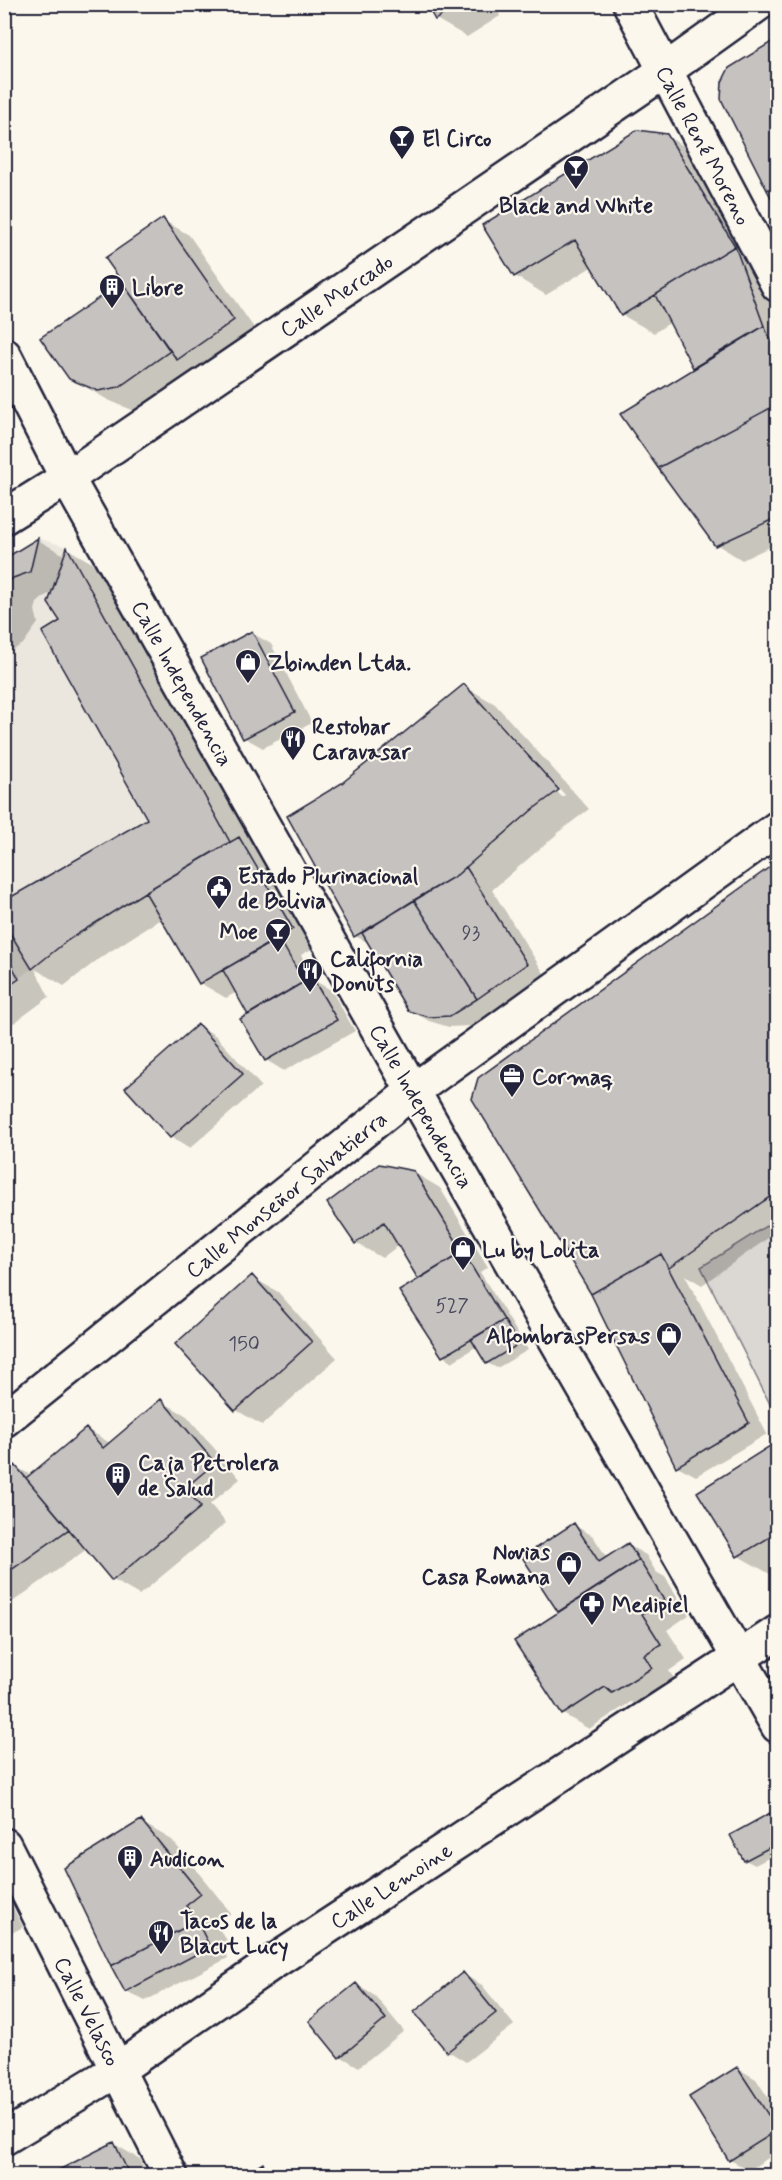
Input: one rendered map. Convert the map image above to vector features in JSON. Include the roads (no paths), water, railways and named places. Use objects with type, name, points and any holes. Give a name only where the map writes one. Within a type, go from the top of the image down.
[{"type":"street","name":"Calle René Moreno","points":[[630,4],[777,285]]},
{"type":"street","name":"Calle Mercado","points":[[4,517],[67,478],[666,70],[758,4]]},
{"type":"street","name":"Calle Independencia","points":[[4,355],[67,478],[413,1091],[777,1726]]},
{"type":"street","name":"Calle Monseñor Salvatierra","points":[[4,1420],[413,1091],[777,828]]},
{"type":"street","name":"Calle Lemoine","points":[[4,2138],[117,2070],[269,1965],[777,1632]]},
{"type":"street","name":"Calle Velasco","points":[[4,1845],[171,2175]]},
{"type":"place","name":"El Circo","points":[[402,161]]},
{"type":"place","name":"Black and White","points":[[576,191]]},
{"type":"place","name":"Libre","points":[[112,310]]},
{"type":"place","name":"Zbinden Ltda.","points":[[248,685]]},
{"type":"place","name":"Restobar Caravasar","points":[[293,762]]},
{"type":"place","name":"Estado Plurinacional de Bolivia","points":[[219,911]]},
{"type":"place","name":"Moe","points":[[278,954]]},
{"type":"place","name":"California Donuts","points":[[310,994]]},
{"type":"place","name":"Cormaq","points":[[512,1099]]},
{"type":"place","name":"Lu by Lolita","points":[[463,1272]]},
{"type":"place","name":"AlfombrasPersas","points":[[669,1358]]},
{"type":"place","name":"Caja Petrolera de Salud","points":[[118,1498]]},
{"type":"place","name":"Novias Casa Romana","points":[[569,1587]]},
{"type":"place","name":"Medipiel","points":[[592,1627]]},
{"type":"place","name":"Audicon","points":[[130,1881]]},
{"type":"place","name":"Tacos de la Blacut Lucy","points":[[161,1956]]}]
